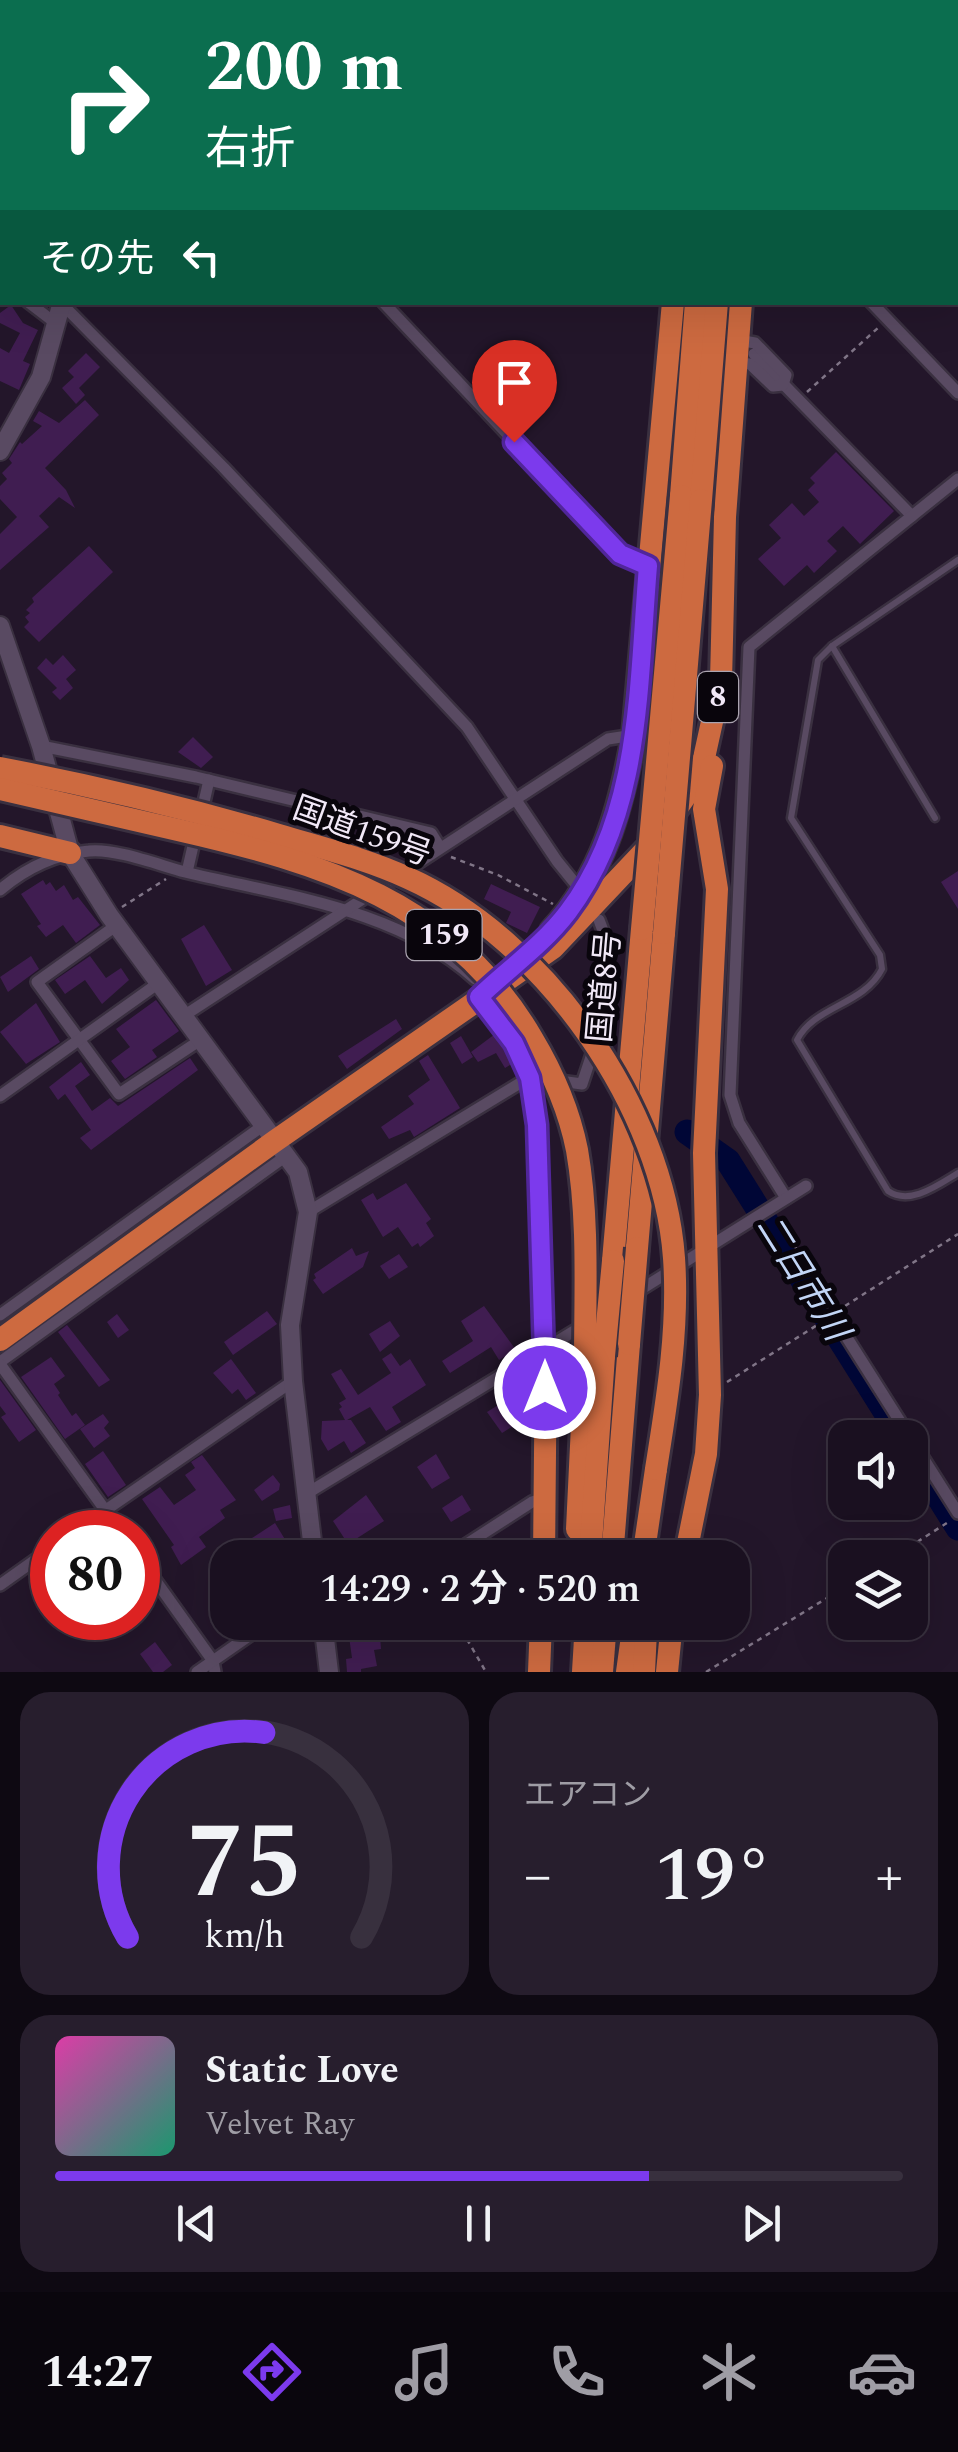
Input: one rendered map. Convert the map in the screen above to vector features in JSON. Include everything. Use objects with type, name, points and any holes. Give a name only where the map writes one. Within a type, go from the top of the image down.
[{"type":"highway","name":"8","points":[[0,1340],[542,942],[592,877],[614,826],[634,735],[673,305]]},
{"type":"highway","name":"国道8号","points":[[691,498],[696,305]]},
{"type":"highway","name":"国道8号","points":[[590,1540],[594,1359],[613,1261],[653,931],[691,498],[717,305]]},
{"type":"highway","name":"8","points":[[477,988],[507,982],[552,948],[655,840],[687,794],[704,758],[721,681],[725,517],[743,352],[741,305]]},
{"type":"highway","points":[[689,1540],[706,1454],[710,1395],[704,1143],[717,889],[704,809],[722,722],[721,681]]},
{"type":"highway","name":"国道159号","points":[[0,768],[211,815],[360,859],[411,879],[456,907],[538,971],[582,1025],[616,1078],[652,1154],[666,1208],[674,1259],[672,1373],[646,1540]]},
{"type":"highway","name":"国道159号","points":[[0,790],[281,856],[354,881],[400,904],[452,940],[484,969],[516,1011],[550,1069],[577,1149],[594,1359],[578,1540]]},
{"type":"highway","points":[[0,836],[70,853]]},
{"type":"highway","points":[[0,852],[70,853]]},
{"type":"highway","name":"国道8号","points":[[613,1540],[637,1248],[653,931]]},
{"type":"highway","points":[[545,1540],[546,1350]]},
{"type":"highway","points":[[654,1540],[656,1469]]},
{"type":"highway","points":[[539,1672],[541,1640]]},
{"type":"highway","points":[[586,1640],[586,1670]]},
{"type":"highway","points":[[586,1670],[598,1640]]},
{"type":"highway","points":[[627,1672],[631,1640]]},
{"type":"highway","points":[[644,1672],[646,1640]]},
{"type":"highway","points":[[667,1672],[670,1640]]},
{"type":"street","points":[[32,305],[58,325]]},
{"type":"street","points":[[0,452],[40,378],[62,305]]},
{"type":"street","points":[[64,305],[224,468],[466,727],[574,882]]},
{"type":"street","points":[[385,305],[620,554],[648,566]]},
{"type":"street","points":[[874,305],[958,393]]},
{"type":"street","points":[[743,352],[755,343],[786,375],[783,385]]},
{"type":"street","points":[[743,352],[773,386],[783,385]]},
{"type":"street","points":[[743,352],[783,385],[912,516]]},
{"type":"street","points":[[786,1198],[739,1123],[730,1095],[750,648],[958,479]]},
{"type":"street","points":[[0,626],[42,746],[70,853],[113,920],[298,1172],[308,1212],[290,1325],[312,1540]]},
{"type":"street","points":[[185,1015],[608,739],[634,735]]},
{"type":"street","points":[[42,746],[209,780],[432,833],[439,846]]},
{"type":"street","points":[[184,871],[209,780]]},
{"type":"street","points":[[0,890],[24,870],[70,853],[94,850],[348,911],[399,930],[432,948],[477,988],[514,1043],[530,1078],[537,1125],[546,1350]]},
{"type":"street","points":[[113,920],[37,982],[119,1094],[202,1039]]},
{"type":"street","points":[[308,1212],[530,1078],[582,1084],[602,1024],[608,944],[600,920]]},
{"type":"street","points":[[0,1096],[160,982]]},
{"type":"street","points":[[0,1314],[275,1141]]},
{"type":"street","points":[[275,1141],[0,1363],[105,1510],[293,1381]]},
{"type":"street","points":[[306,1494],[546,1350],[806,1186]]},
{"type":"street","points":[[828,1317],[954,1518]]},
{"type":"street","points":[[473,1540],[532,1502],[546,1498]]},
{"type":"street","points":[[0,1585],[30,1564]]},
{"type":"street","points":[[160,1588],[214,1666]]},
{"type":"street","points":[[197,1672],[214,1666],[246,1640]]},
{"type":"street","points":[[325,1640],[329,1672]]},
{"type":"lane","points":[[958,560],[832,646],[818,660],[790,818],[880,955],[882,969],[867,990],[811,1023],[798,1040],[888,1191],[898,1198],[910,1197],[958,1173]]},
{"type":"lane","points":[[832,646],[935,818]]},
{"type":"path","points":[[798,400],[887,320]]},
{"type":"path","points":[[439,846],[448,856],[498,875],[557,906]]},
{"type":"path","points":[[113,920],[184,871]]},
{"type":"path","points":[[771,1208],[832,1306],[828,1317]]},
{"type":"path","points":[[710,1395],[958,1234]]},
{"type":"path","points":[[920,1540],[954,1518]]},
{"type":"path","points":[[706,1672],[828,1597]]},
{"type":"path","points":[[467,1640],[486,1672]]},
{"type":"building","points":[[11,305],[23,323],[38,330],[23,361],[30,364],[19,390],[0,381],[0,348],[9,353],[20,333],[0,323],[0,313]]},
{"type":"building","points":[[86,353],[100,367],[79,388],[85,395],[76,404],[62,388],[74,377],[68,371]]},
{"type":"building","points":[[85,400],[99,415],[45,468],[66,490],[75,508],[59,497],[39,516],[49,527],[0,570],[0,534],[17,517],[0,499],[0,486],[7,479],[2,473],[12,463],[9,459],[20,442],[42,426],[33,421],[39,411],[59,423]]},
{"type":"building","points":[[836,452],[894,511],[860,544],[843,526],[827,541],[837,551],[814,573],[807,565],[784,586],[758,559],[781,538],[769,525],[792,503],[804,516],[819,502],[808,490],[815,483],[810,478]]},
{"type":"building","points":[[89,546],[113,572],[39,642],[24,627],[29,622],[25,617],[30,613],[26,610],[34,602],[32,598]]},
{"type":"building","points":[[63,655],[76,670],[66,679],[73,688],[60,700],[52,692],[57,688],[37,668],[46,658],[53,665]]},
{"type":"building","points":[[193,737],[213,757],[201,768],[178,752]]},
{"type":"building","points":[[958,871],[958,909],[941,882]]},
{"type":"building","points":[[43,880],[56,891],[64,885],[73,900],[78,897],[100,925],[76,943],[63,925],[46,937],[21,894]]},
{"type":"building","points":[[491,884],[540,907],[527,933],[506,923],[511,912],[484,899]]},
{"type":"building","points":[[204,925],[232,970],[206,986],[181,939]]},
{"type":"building","points":[[31,956],[39,969],[8,992],[0,977]]},
{"type":"building","points":[[90,956],[106,978],[121,968],[129,980],[102,1004],[85,980],[65,994],[55,980]]},
{"type":"building","points":[[156,1000],[179,1031],[152,1050],[157,1057],[125,1079],[111,1061],[130,1047],[116,1029]]},
{"type":"building","points":[[36,1003],[60,1042],[26,1064],[0,1032]]},
{"type":"building","points":[[396,1019],[402,1029],[347,1069],[338,1056]]},
{"type":"building","points":[[495,1034],[513,1063],[505,1068],[496,1053],[478,1062],[471,1052]]},
{"type":"building","points":[[461,1036],[473,1057],[462,1064],[450,1043]]},
{"type":"building","points":[[428,1055],[460,1108],[414,1137],[410,1130],[389,1139],[381,1127],[414,1104],[408,1096],[430,1080],[419,1061]]},
{"type":"building","points":[[190,1058],[198,1070],[91,1150],[80,1138],[91,1130],[65,1094],[58,1100],[49,1087],[81,1062],[90,1075],[75,1086],[92,1111],[110,1098],[118,1106]]},
{"type":"building","points":[[406,1183],[431,1219],[426,1223],[434,1236],[420,1247],[418,1243],[412,1247],[398,1227],[383,1237],[361,1200],[373,1193],[377,1200]]},
{"type":"building","points":[[352,1248],[356,1256],[369,1251],[363,1267],[323,1294],[313,1280],[314,1274]]},
{"type":"building","points":[[399,1254],[408,1267],[389,1279],[380,1266]]},
{"type":"building","points":[[484,1306],[516,1350],[499,1360],[491,1347],[450,1373],[442,1361],[473,1341],[461,1321]]},
{"type":"building","points":[[267,1311],[277,1324],[233,1355],[224,1342]]},
{"type":"building","points":[[117,1314],[129,1330],[118,1338],[107,1322]]},
{"type":"building","points":[[390,1321],[400,1336],[380,1352],[369,1334]]},
{"type":"building","points":[[67,1325],[110,1380],[99,1387],[58,1332]]},
{"type":"building","points":[[391,1353],[400,1366],[410,1359],[426,1385],[392,1407],[401,1422],[386,1431],[370,1407],[347,1420],[351,1420],[366,1443],[351,1453],[344,1441],[328,1451],[321,1439],[322,1421],[345,1420],[339,1403],[346,1399],[331,1374],[341,1369],[358,1395],[391,1373],[382,1359]]},
{"type":"building","points":[[51,1357],[65,1376],[54,1384],[58,1395],[72,1416],[76,1413],[85,1425],[65,1439],[21,1377]]},
{"type":"building","points":[[231,1359],[256,1393],[246,1400],[238,1389],[232,1394],[213,1373]]},
{"type":"building","points":[[0,1380],[36,1430],[19,1442],[1,1417],[6,1414],[0,1406]]},
{"type":"building","points":[[503,1402],[515,1425],[502,1433],[487,1412]]},
{"type":"building","points":[[103,1414],[109,1422],[104,1428],[110,1436],[94,1448],[80,1429]]},
{"type":"building","points":[[103,1451],[126,1485],[108,1497],[85,1464]]},
{"type":"building","points":[[436,1454],[450,1478],[432,1489],[417,1467]]},
{"type":"building","points":[[202,1455],[236,1500],[220,1510],[225,1518],[199,1537],[206,1547],[181,1565],[171,1547],[174,1545],[160,1525],[160,1510],[150,1510],[142,1499],[160,1487],[174,1505],[196,1490],[185,1475],[195,1468],[191,1462]]},
{"type":"building","points":[[273,1475],[280,1484],[279,1490],[262,1501],[254,1490]]},
{"type":"building","points":[[366,1495],[384,1521],[354,1540],[345,1540],[333,1521]]},
{"type":"building","points":[[462,1495],[471,1510],[451,1522],[442,1508]]},
{"type":"building","points":[[290,1505],[292,1518],[276,1521],[273,1509]]},
{"type":"building","points":[[275,1523],[285,1540],[253,1540]]},
{"type":"building","points":[[350,1640],[380,1640],[381,1649],[374,1650],[377,1666],[347,1672],[346,1659],[352,1658]]},
{"type":"building","points":[[155,1642],[172,1665],[163,1672],[153,1672],[140,1654]]},
{"type":"waterway","name":"二日市川","points":[[687,1132],[728,1161],[891,1420]]},
{"type":"waterway","name":"二日市川","points":[[928,1480],[958,1528]]},
{"type":"route","points":[[514,442],[620,554],[648,566],[634,735],[614,826],[592,877],[566,915],[542,942],[479,997],[514,1043],[530,1078],[537,1125],[545,1388]]}]
